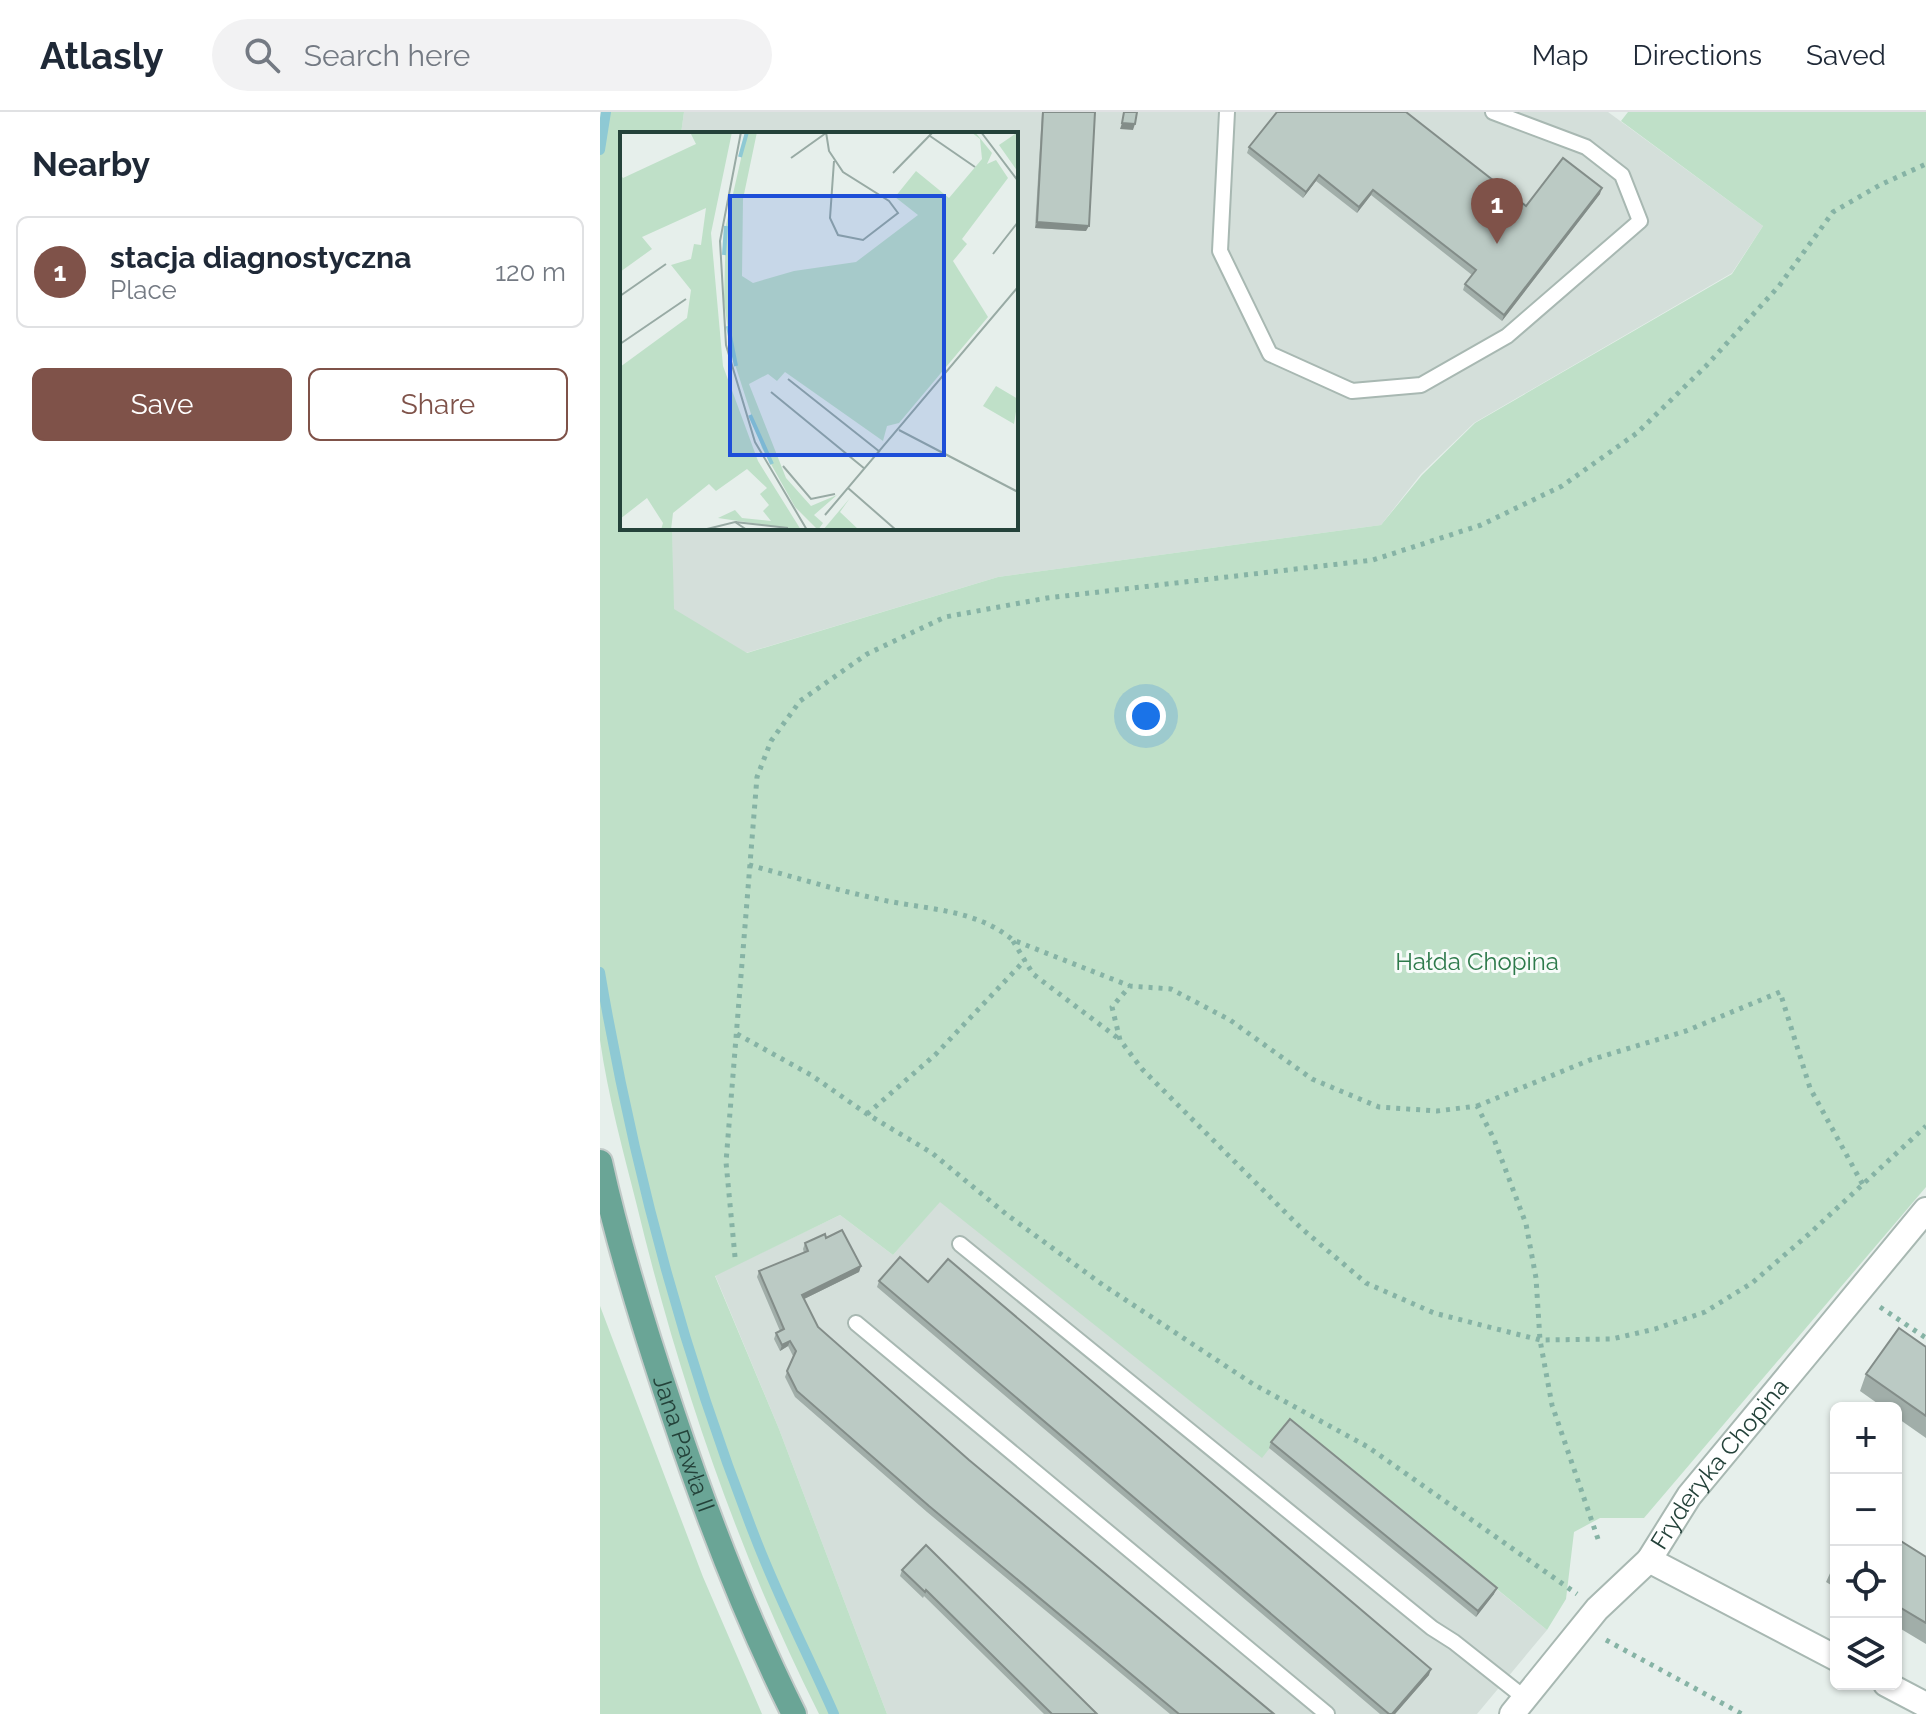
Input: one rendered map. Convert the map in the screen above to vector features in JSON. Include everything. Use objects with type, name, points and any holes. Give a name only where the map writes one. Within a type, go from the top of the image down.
[{"type":"main road","name":"Jana Pawła II","points":[[600,1162],[631,1286],[696,1482],[757,1634],[794,1714]]},
{"type":"street","name":"Fryderyka Chopina","points":[[1519,1706],[1597,1609],[1649,1560],[1689,1496],[1926,1210]]},
{"type":"street","points":[[1649,1560],[1830,1655]]},
{"type":"street","points":[[1897,1690],[1926,1705]]},
{"type":"lane","points":[[1227,112],[1220,251],[1270,354],[1352,391],[1421,385],[1507,336],[1640,221],[1622,175],[1586,147],[1493,112]]},
{"type":"lane","points":[[960,1244],[1432,1628],[1454,1642],[1519,1706]]},
{"type":"lane","points":[[856,1323],[1327,1714]]},
{"type":"path","points":[[735,1257],[726,1162],[757,777],[771,741],[800,701],[867,654],[945,617],[1047,598],[1373,560],[1481,525],[1562,486],[1637,433],[1706,366],[1779,286],[1833,212],[1880,185],[1926,164]]},
{"type":"path","points":[[749,865],[876,899],[961,913],[997,927],[1013,940],[1130,986],[1171,989],[1230,1020],[1312,1079],[1379,1107],[1437,1111],[1477,1106],[1590,1060],[1686,1031],[1780,992],[1810,1088],[1863,1185]]},
{"type":"path","points":[[1013,940],[1033,974],[1120,1040],[1142,1069],[1301,1228],[1366,1283],[1434,1313],[1540,1340],[1612,1339],[1705,1312],[1752,1283],[1926,1126]]},
{"type":"path","points":[[867,1114],[935,1055],[1025,960]]},
{"type":"path","points":[[1120,1040],[1112,1007],[1130,986]]},
{"type":"path","points":[[737,1034],[811,1075],[867,1114],[932,1153],[1006,1214],[1103,1285],[1253,1384],[1368,1447],[1597,1609]]},
{"type":"path","points":[[1477,1106],[1494,1139],[1526,1224],[1536,1278],[1540,1340],[1552,1405],[1598,1539]]},
{"type":"path","points":[[1875,1304],[1926,1338]]},
{"type":"path","points":[[1598,1635],[1742,1714]]},
{"type":"shaded area","points":[[684,112],[1608,112],[1763,226],[1732,273],[1474,423],[1421,474],[1381,525],[998,577],[746,653],[673,610],[672,530],[1018,530],[1018,132],[681,132]]},
{"type":"shaded area","points":[[940,1201],[1262,1457],[1290,1421],[1547,1630],[1477,1714],[887,1714],[779,1429],[715,1275],[840,1215],[893,1255]]},
{"type":"green space","name":"Hałda Chopina","points":[[607,112],[684,112],[681,132],[620,132],[620,530],[672,530],[674,609],[747,653],[998,577],[1381,525],[1422,475],[1475,423],[1732,274],[1763,226],[1621,121],[1628,112],[1926,112],[1926,1187],[1644,1518],[1600,1518],[1574,1532],[1566,1599],[1547,1630],[1291,1421],[1262,1458],[940,1202],[893,1255],[840,1215],[715,1276],[779,1429],[887,1714],[819,1714],[762,1591],[713,1465],[692,1401],[626,1165],[600,1040],[600,155]]},
{"type":"green space","points":[[600,1306],[703,1577],[762,1714],[600,1714]]},
{"type":"building","points":[[1043,112],[1095,112],[1089,226],[1037,222]]},
{"type":"building","points":[[1124,112],[1137,112],[1135,124],[1122,123]]},
{"type":"building","points":[[1277,112],[1406,112],[1526,206],[1563,158],[1602,188],[1504,315],[1465,284],[1476,270],[1373,190],[1359,207],[1319,175],[1306,192],[1249,147]]},
{"type":"building","points":[[842,1230],[861,1266],[802,1295],[818,1327],[969,1460],[1274,1714],[1179,1714],[929,1506],[797,1391],[787,1371],[796,1351],[790,1341],[782,1345],[776,1333],[784,1329],[759,1271],[808,1251],[805,1243]]},
{"type":"building","points":[[900,1257],[928,1282],[948,1259],[1431,1669],[1389,1714],[879,1281]]},
{"type":"building","points":[[1899,1328],[1926,1347],[1926,1416],[1866,1374]]},
{"type":"building","points":[[1290,1419],[1497,1588],[1478,1611],[1271,1442]]},
{"type":"building","points":[[1902,1542],[1926,1557],[1926,1623],[1902,1609]]},
{"type":"building","points":[[926,1545],[1097,1714],[1052,1714],[902,1570]]},
{"type":"waterway","points":[[600,150],[606,112]]},
{"type":"waterway","points":[[600,972],[645,1188],[705,1399],[755,1537],[834,1714]]},
{"type":"place","name":"stacja diagnostyczna","points":[[1497,244]]}]
